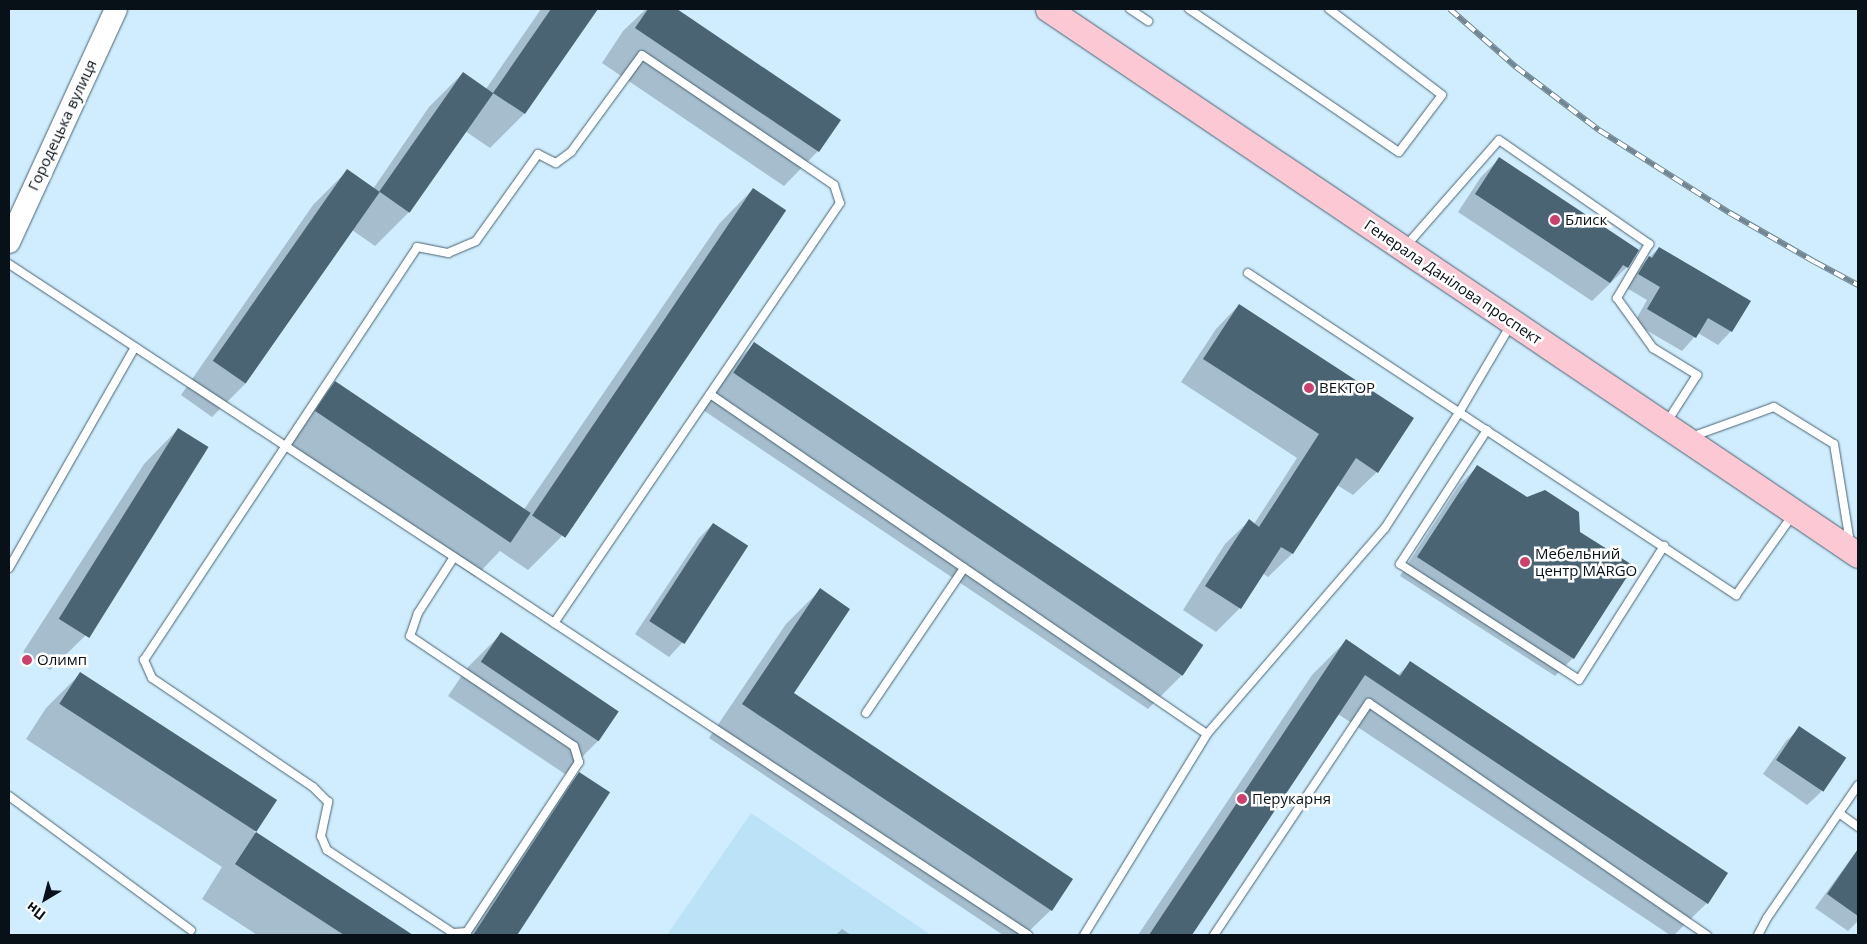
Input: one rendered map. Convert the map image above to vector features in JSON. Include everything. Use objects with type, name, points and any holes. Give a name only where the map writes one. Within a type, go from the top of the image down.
[{"type":"main road","name":"Генерала Данілова проспект","points":[[1048,9],[1855,552]]},
{"type":"street","name":"Городецька вулиця","points":[[9,242],[116,9]]},
{"type":"lane","points":[[1130,9],[1148,21]]},
{"type":"lane","points":[[1189,9],[1398,152],[1442,95],[1329,9]]},
{"type":"lane","points":[[454,557],[418,613],[410,636],[574,746],[579,762],[467,932],[453,933],[327,850],[320,836],[328,802],[313,787],[152,678],[144,660],[284,445],[417,247],[448,254],[476,241],[538,154],[556,163],[571,152],[642,54],[834,185],[840,203],[554,623]]},
{"type":"lane","points":[[1404,248],[1499,140],[1649,244],[1617,298],[1653,348],[1697,375],[1665,425]]},
{"type":"lane","points":[[9,264],[1028,935]]},
{"type":"lane","points":[[1248,273],[1460,411],[1736,595],[1795,512]]},
{"type":"lane","points":[[1084,935],[1207,734],[1385,528],[1460,411],[1512,322]]},
{"type":"lane","points":[[9,568],[135,347]]},
{"type":"lane","points":[[710,394],[1207,734]]},
{"type":"lane","points":[[1686,439],[1774,407],[1834,444],[1855,552]]},
{"type":"lane","points":[[1487,430],[1400,564],[1579,680],[1664,546]]},
{"type":"lane","points":[[866,713],[964,568]]},
{"type":"lane","points":[[1214,935],[1368,703],[1707,935]]},
{"type":"lane","points":[[1758,935],[1767,918],[1858,785]]},
{"type":"lane","points":[[9,796],[191,930]]},
{"type":"lane","points":[[1839,813],[1858,826]]},
{"type":"shaded area","points":[[751,813],[931,935],[667,935]]},
{"type":"building","points":[[551,9],[598,9],[525,114],[493,93]]},
{"type":"building","points":[[648,9],[677,9],[841,120],[819,152],[635,28]]},
{"type":"building","points":[[463,72],[493,93],[410,213],[379,192]]},
{"type":"building","name":"Блиск","points":[[1499,157],[1639,250],[1628,268],[1623,265],[1610,283],[1475,194]]},
{"type":"building","points":[[347,169],[380,192],[246,384],[213,361]]},
{"type":"building","points":[[753,188],[786,210],[565,538],[532,515]]},
{"type":"building","points":[[1659,247],[1751,301],[1732,332],[1708,318],[1696,338],[1647,309],[1660,287],[1638,274],[1649,256],[1652,258]]},
{"type":"building","name":"ВЕКТОР","points":[[1239,304],[1414,418],[1378,473],[1356,458],[1293,554],[1281,547],[1241,609],[1205,586],[1249,519],[1259,527],[1319,434],[1203,359]]},
{"type":"building","points":[[754,342],[1203,645],[1183,676],[733,373]]},
{"type":"building","points":[[335,381],[531,513],[511,543],[315,411]]},
{"type":"building","points":[[178,428],[209,447],[89,638],[59,619]]},
{"type":"building","name":"Мебельний центр MARGO","points":[[1477,465],[1527,497],[1545,490],[1579,512],[1580,532],[1634,566],[1574,659],[1417,557]]},
{"type":"building","points":[[713,523],[748,546],[685,644],[649,621]]},
{"type":"building","points":[[820,588],[850,609],[794,693],[1073,879],[1052,911],[742,704]]},
{"type":"building","points":[[501,632],[619,711],[599,741],[481,662]]},
{"type":"building","points":[[1346,639],[1400,676],[1410,661],[1728,873],[1708,904],[1365,675],[1192,935],[1149,935]]},
{"type":"building","points":[[80,672],[277,800],[256,832],[59,704]]},
{"type":"building","points":[[1799,726],[1846,758],[1823,792],[1776,760]]},
{"type":"building","points":[[579,772],[610,792],[517,935],[473,935]]},
{"type":"building","points":[[256,832],[413,935],[344,935],[235,864]]},
{"type":"building","points":[[1858,849],[1858,916],[1827,894]]},
{"type":"railway","points":[[1450,9],[1516,67],[1599,130],[1730,213],[1858,285]]},
{"type":"place","name":"Блиск","points":[[1555,220]]},
{"type":"place","name":"ВЕКТОР","points":[[1309,388]]},
{"type":"place","name":"Мебельний центр MARGO","points":[[1525,562]]},
{"type":"place","name":"Олимп","points":[[27,660]]},
{"type":"place","name":"Перукарня","points":[[1242,799]]}]
